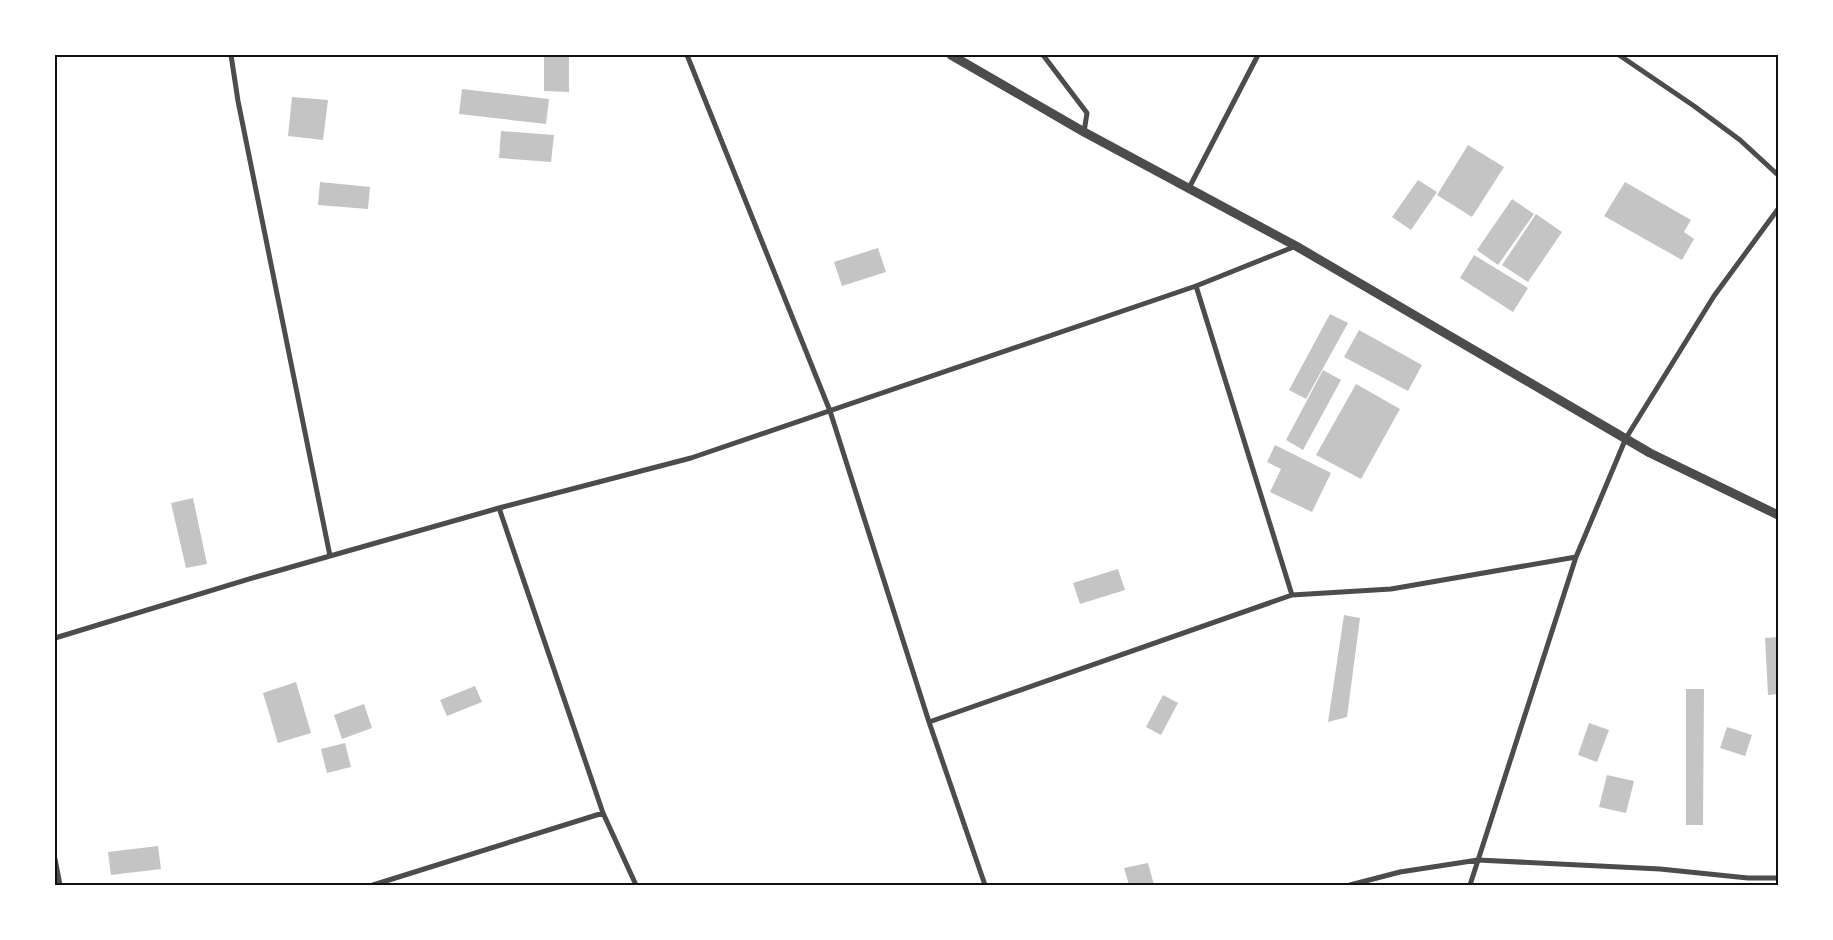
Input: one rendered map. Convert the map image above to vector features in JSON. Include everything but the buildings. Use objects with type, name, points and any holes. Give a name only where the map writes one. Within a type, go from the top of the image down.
[{"type":"street","points":[[231,55],[238,101],[330,556]]},
{"type":"street","points":[[687,55],[830,411],[929,722],[985,885]]},
{"type":"street","points":[[951,55],[1084,132],[1296,246],[1650,453],[1778,515]]},
{"type":"street","points":[[1043,55],[1087,113],[1084,132]]},
{"type":"street","points":[[1189,188],[1258,55]]},
{"type":"street","points":[[1619,55],[1740,140],[1778,175]]},
{"type":"street","points":[[1470,885],[1576,556],[1626,438],[1714,296],[1778,209]]},
{"type":"street","points":[[55,638],[499,508],[691,458],[1196,286],[1296,246]]},
{"type":"street","points":[[1196,286],[1292,595]]},
{"type":"street","points":[[499,508],[604,813],[636,885]]},
{"type":"street","points":[[929,722],[1292,595],[1391,589],[1576,556]]},
{"type":"street","points":[[373,885],[604,813]]},
{"type":"street","points":[[55,859],[60,885]]},
{"type":"street","points":[[1350,885],[1400,872],[1478,860],[1660,869],[1748,878],[1778,878]]}]
